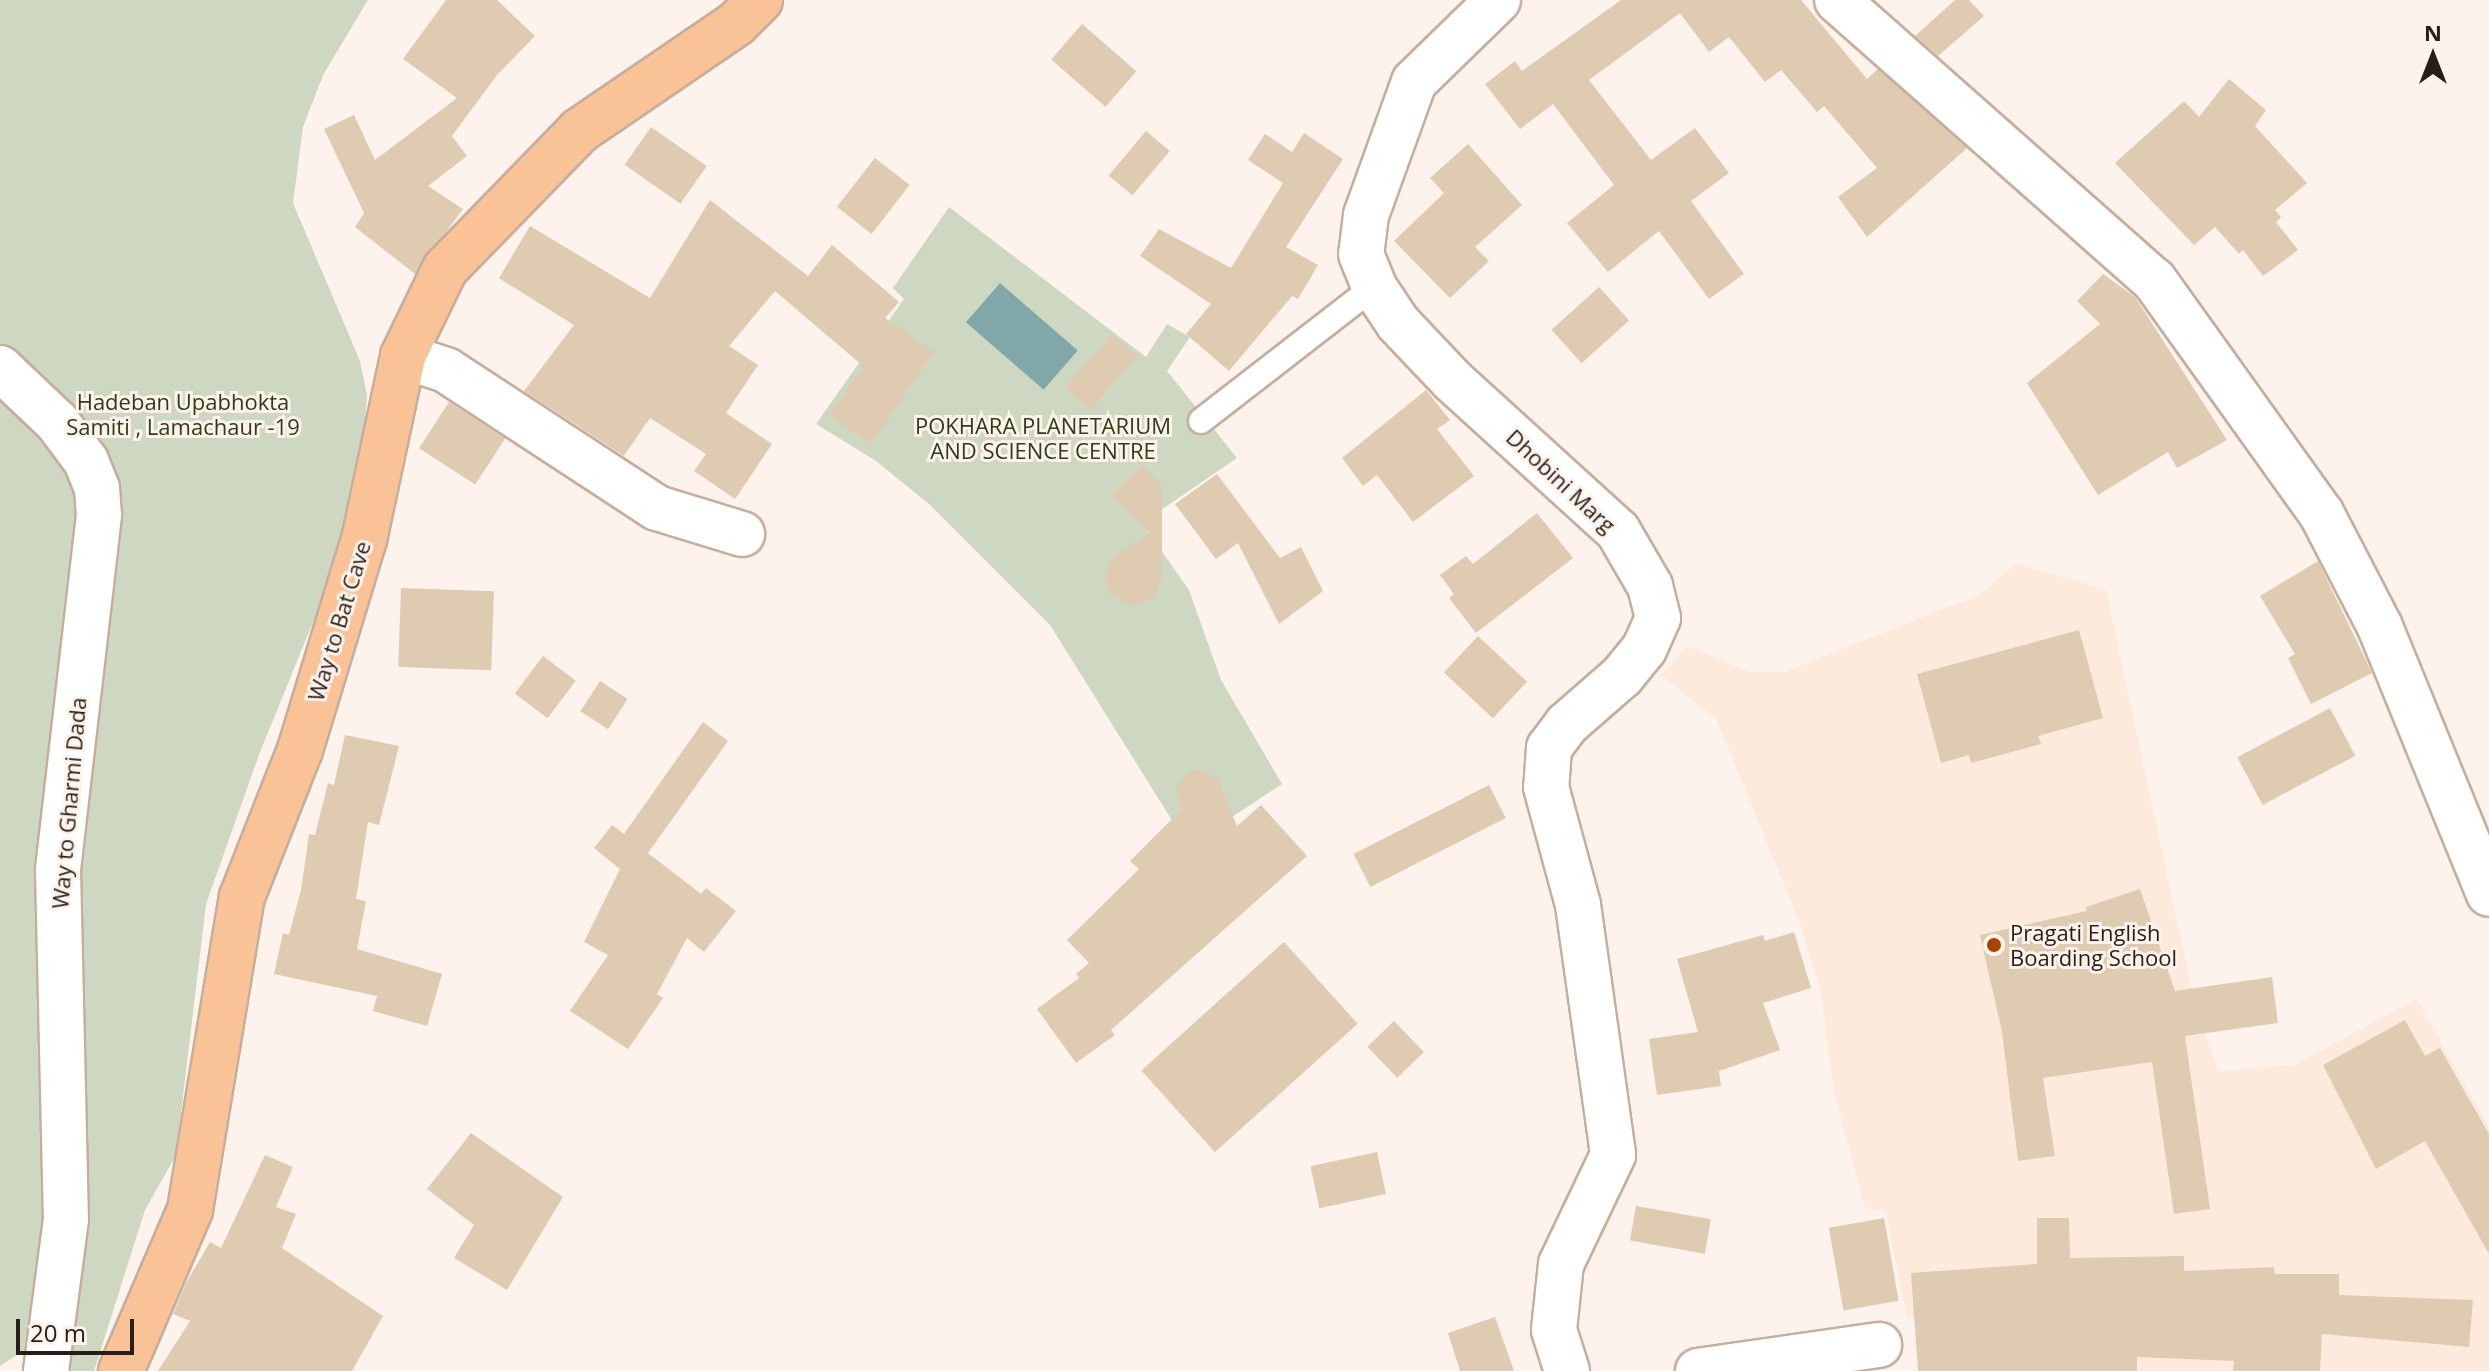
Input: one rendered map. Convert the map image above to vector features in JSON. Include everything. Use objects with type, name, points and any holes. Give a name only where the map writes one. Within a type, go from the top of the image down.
[{"type":"main road","name":"Way to Bat Cave","points":[[121,1371],[190,1210],[242,897],[300,750],[364,540],[403,356],[445,269],[579,131],[736,24],[760,0]]},
{"type":"street","name":"Dhobini Marg","points":[[1498,0],[1414,82],[1366,215],[1361,254],[1374,287],[1398,323],[1453,381],[1618,531],[1650,586],[1658,618],[1644,649],[1622,676],[1567,724],[1549,748],[1546,787],[1578,905],[1613,1155],[1561,1264],[1554,1330],[1567,1371]]},
{"type":"street","points":[[1837,0],[2154,280],[2321,513],[2380,627],[2489,894]]},
{"type":"street","points":[[403,356],[446,370],[657,508],[742,534]]},
{"type":"street","name":"Way to Gharmi Dada","points":[[0,368],[57,422],[86,461],[97,488],[99,515],[58,870],[66,1219],[46,1371]]},
{"type":"street","points":[[1698,1371],[1879,1345]]},
{"type":"lane","points":[[1201,421],[1374,287]]},
{"type":"shaded area","name":"Pragati English Boarding School","points":[[2016,563],[2106,590],[2195,1005],[2218,1071],[2294,1065],[2417,999],[2489,1128],[2489,1371],[2027,1371],[2021,1309],[1907,1318],[1886,1212],[1865,1208],[1834,1091],[1821,994],[1800,923],[1716,719],[1661,675],[1688,646],[1750,672],[1784,672],[1979,595]]},
{"type":"green space","name":"Hadeban Upabhokta Samiti , Lamachaur -19","points":[[0,0],[368,0],[323,75],[303,127],[293,203],[360,361],[367,395],[363,456],[333,573],[260,752],[206,904],[176,1155],[145,1210],[94,1371],[67,1371],[55,1267],[32,1304],[24,1350],[0,1366]]},
{"type":"green space","name":"POKHARA PLANETARIUM AND SCIENCE CENTRE","points":[[949,207],[1146,357],[1167,324],[1190,337],[1167,371],[1237,458],[1142,523],[1189,590],[1221,680],[1282,784],[1188,846],[1050,625],[929,504],[876,461],[816,424],[904,299],[893,288]]},
{"type":"water","points":[[1000,283],[1078,351],[1044,390],[966,322]]},
{"type":"building","points":[[446,0],[497,0],[535,36],[497,75],[452,136],[467,156],[428,186],[463,209],[415,274],[355,227],[364,213],[324,129],[354,115],[375,160],[457,98],[403,59]]},
{"type":"building","points":[[1621,0],[1801,0],[1867,79],[1878,69],[1967,148],[1867,237],[1838,197],[1877,168],[1824,106],[1817,112],[1781,70],[1765,82],[1729,37],[1709,52],[1680,13],[1589,80],[1651,160],[1695,128],[1729,173],[1691,201],[1744,274],[1709,299],[1659,231],[1608,272],[1567,223],[1614,185],[1553,104],[1520,129],[1485,84],[1515,61],[1522,71]]},
{"type":"building","points":[[1955,0],[1969,0],[1984,16],[1938,56],[1915,36]]},
{"type":"building","points":[[1082,24],[1136,71],[1106,107],[1051,59]]},
{"type":"building","points":[[2229,79],[2266,110],[2255,126],[2307,183],[2275,210],[2281,217],[2276,222],[2298,250],[2263,276],[2243,250],[2239,254],[2215,227],[2194,245],[2115,163],[2184,101],[2199,117]]},
{"type":"building","points":[[651,127],[707,166],[680,204],[625,165]]},
{"type":"building","points":[[1146,131],[1170,151],[1132,195],[1109,175]]},
{"type":"building","points":[[1304,133],[1343,159],[1286,247],[1318,265],[1298,299],[1292,296],[1229,371],[1186,334],[1211,304],[1140,256],[1159,229],[1231,268],[1283,183],[1248,160],[1265,134],[1292,152]]},
{"type":"building","points":[[1468,144],[1522,205],[1475,247],[1489,261],[1450,298],[1394,241],[1444,193],[1430,178]]},
{"type":"building","points":[[875,158],[910,185],[872,234],[837,207]]},
{"type":"building","points":[[710,200],[808,276],[832,245],[899,302],[885,318],[934,352],[871,444],[830,415],[863,366],[775,291],[729,346],[758,365],[726,413],[772,444],[735,499],[694,471],[706,454],[650,418],[624,456],[524,391],[574,325],[499,278],[530,226],[650,298]]},
{"type":"building","points":[[2103,274],[2135,297],[2227,440],[2177,468],[2168,452],[2098,495],[2027,383],[2100,324],[2077,301]]},
{"type":"building","points":[[1599,287],[1629,320],[1582,363],[1551,330]]},
{"type":"building","points":[[1112,334],[1137,356],[1090,410],[1065,388]]},
{"type":"building","points":[[1426,390],[1450,420],[1437,429],[1474,476],[1413,522],[1377,475],[1363,486],[1342,458]]},
{"type":"building","points":[[449,402],[505,438],[475,485],[419,448]]},
{"type":"building","points":[[1142,465],[1162,485],[1162,579],[1154,597],[1131,606],[1109,593],[1104,575],[1112,558],[1150,533],[1111,495]]},
{"type":"building","points":[[1217,474],[1280,558],[1301,547],[1323,591],[1279,624],[1238,543],[1216,559],[1175,504]]},
{"type":"building","points":[[1537,513],[1573,558],[1476,633],[1449,598],[1454,594],[1440,575],[1466,556],[1473,564]]},
{"type":"building","points":[[2318,561],[2372,673],[2311,704],[2288,658],[2295,654],[2260,596]]},
{"type":"building","points":[[401,588],[494,591],[491,670],[398,667]]},
{"type":"building","points":[[2079,630],[2103,718],[2038,736],[2041,744],[1971,763],[1969,755],[1941,763],[1917,674]]},
{"type":"building","points":[[1478,636],[1527,682],[1493,718],[1444,673]]},
{"type":"building","points":[[543,656],[576,681],[547,718],[515,694]]},
{"type":"building","points":[[600,681],[628,699],[608,729],[580,711]]},
{"type":"building","points":[[2330,708],[2355,756],[2263,805],[2237,757]]},
{"type":"building","points":[[703,722],[728,741],[648,853],[701,894],[706,888],[736,911],[704,952],[687,938],[657,994],[663,998],[628,1049],[570,1011],[608,955],[584,942],[620,869],[594,848],[612,825],[624,834]]},
{"type":"building","points":[[345,735],[399,746],[379,825],[368,822],[356,899],[366,901],[357,949],[442,974],[427,1026],[373,1011],[377,996],[274,974],[283,933],[289,935],[301,890],[309,834],[315,835],[328,783],[334,785]]},
{"type":"building","points":[[1200,769],[1218,779],[1237,826],[1261,805],[1307,856],[1111,1030],[1115,1035],[1076,1063],[1037,1009],[1079,978],[1076,974],[1089,963],[1067,940],[1139,869],[1130,861],[1181,810],[1176,786],[1190,771]]},
{"type":"building","points":[[1489,785],[1506,818],[1370,887],[1354,854]]},
{"type":"building","points":[[2140,889],[2175,991],[2272,977],[2278,1023],[2185,1036],[2210,1209],[2174,1214],[2152,1062],[2043,1078],[2055,1156],[2018,1161],[2002,1032],[1980,935],[2087,911],[2086,907]]},
{"type":"building","points":[[1794,932],[1811,988],[1763,1003],[1780,1050],[1719,1071],[1721,1086],[1657,1095],[1649,1039],[1698,1032],[1677,959],[1763,935],[1765,941]]},
{"type":"building","points":[[1284,942],[1358,1024],[1215,1152],[1141,1070]]},
{"type":"building","points":[[2405,1020],[2425,1056],[2440,1048],[2489,1134],[2489,1254],[2425,1141],[2376,1169],[2323,1065]]},
{"type":"building","points":[[1394,1021],[1424,1052],[1397,1078],[1367,1047]]},
{"type":"building","points":[[471,1133],[563,1197],[507,1290],[454,1258],[474,1225],[427,1189]]},
{"type":"building","points":[[1377,1152],[1386,1194],[1319,1208],[1310,1166]]},
{"type":"building","points":[[265,1155],[293,1167],[276,1207],[296,1214],[282,1248],[383,1316],[352,1371],[158,1371],[190,1321],[173,1314],[186,1283],[210,1242],[221,1248]]},
{"type":"building","points":[[1636,1206],[1711,1219],[1705,1254],[1630,1240]]},
{"type":"building","points":[[1884,1218],[1899,1301],[1843,1310],[1829,1228]]},
{"type":"building","points":[[2037,1218],[2069,1218],[2070,1258],[2184,1256],[2184,1271],[2274,1267],[2275,1274],[2339,1274],[2339,1295],[2473,1300],[2469,1347],[2322,1334],[2320,1371],[2233,1371],[2234,1361],[2137,1357],[2137,1371],[1918,1371],[1911,1273],[2037,1264]]},
{"type":"building","points":[[1495,1317],[1514,1371],[1460,1371],[1448,1333]]},
{"type":"place","name":"Pragati English Boarding School","points":[[1994,945]]}]
